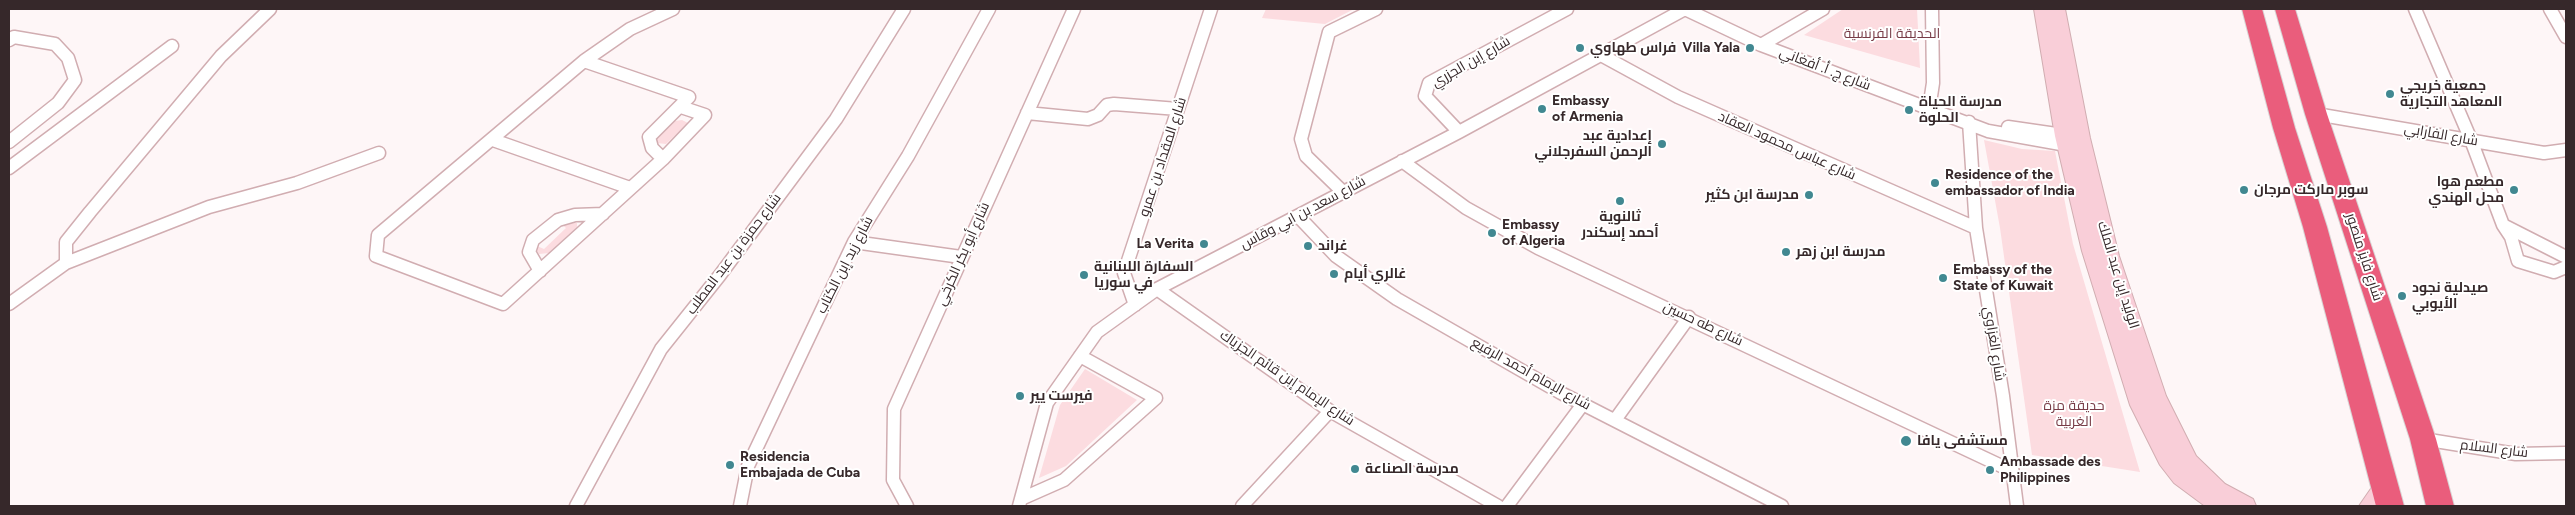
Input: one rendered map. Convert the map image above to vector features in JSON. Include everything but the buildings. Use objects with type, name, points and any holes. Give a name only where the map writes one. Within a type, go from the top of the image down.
[{"type":"highway","points":[[2252,9],[2284,128],[2315,227],[2387,496]]},
{"type":"highway","name":"شارع فايز منصور","points":[[2285,9],[2316,114],[2423,439],[2440,506]]},
{"type":"main road","name":"الوليد إبن عبد الملك","points":[[2042,9],[2073,142],[2156,396],[2176,441],[2199,474],[2217,490],[2245,506]]},
{"type":"main road","name":"الوليد إبن عبد الملك","points":[[2057,9],[2073,142],[2091,251],[2140,405],[2168,459],[2195,488],[2221,506]]},
{"type":"main road","points":[[2370,506],[2387,496]]},
{"type":"street","points":[[66,263],[66,242],[90,212],[221,56],[270,9]]},
{"type":"street","points":[[673,9],[630,30],[584,61],[494,140],[378,235],[376,256],[503,304],[663,159],[705,115],[681,107]]},
{"type":"street","name":"شارع زيد إبن الكتاب","points":[[740,506],[748,466],[854,242],[908,156],[989,9]]},
{"type":"street","name":"شارع أبو بكر الكرخي","points":[[907,506],[893,480],[894,409],[1074,9]]},
{"type":"street","name":"شارع المقداد بن عمرو","points":[[1135,305],[1124,273],[1211,9]]},
{"type":"street","points":[[1343,192],[1306,156],[1301,139],[1329,32],[1376,9]]},
{"type":"street","name":"شارع إبن الجزري","points":[[1459,132],[1425,96],[1428,84],[1567,9]]},
{"type":"street","name":"شارع سعد بن ابي وقاس","points":[[1019,503],[1047,403],[1097,332],[1157,289],[1459,132],[1685,9]]},
{"type":"street","name":"شارع ج. أ. أفغاني","points":[[1685,9],[1761,45],[1996,133],[2073,142]]},
{"type":"street","points":[[1761,45],[1824,9]]},
{"type":"street","points":[[1929,109],[1934,82],[1932,9]]},
{"type":"street","points":[[2415,9],[2471,140],[2503,225],[2511,237],[2518,261],[2554,272],[2566,267]]},
{"type":"street","points":[[2550,9],[2566,37]]},
{"type":"street","name":"شارع حمزة بن عبد المطلب","points":[[576,506],[661,349],[720,275],[836,119],[899,11]]},
{"type":"street","points":[[9,40],[14,37],[55,44],[68,58],[75,80],[58,103],[9,142]]},
{"type":"street","points":[[9,168],[172,46]]},
{"type":"street","name":"شارع عباس محمود العقاد","points":[[1601,55],[1678,98],[1976,228]]},
{"type":"street","points":[[584,61],[689,97],[649,137],[652,148],[663,159]]},
{"type":"street","points":[[1027,113],[1088,119],[1098,115],[1107,105],[1114,104],[1178,109]]},
{"type":"street","name":"شارع الفارابي","points":[[2316,114],[2544,153],[2566,150]]},
{"type":"street","name":"شارع الغزاوي","points":[[1969,122],[1976,228],[2017,506]]},
{"type":"street","points":[[494,140],[630,188]]},
{"type":"street","points":[[9,304],[66,263],[209,207],[297,183],[379,153]]},
{"type":"street","name":"شارع طه حسين","points":[[1402,161],[1466,208],[1538,248],[1689,317],[2012,472]]},
{"type":"street","points":[[540,271],[529,252],[533,240],[558,220],[575,215],[603,214]]},
{"type":"street","name":"شارع الإمام أحمد الرفيع","points":[[1298,216],[1336,256],[1397,299],[1583,404],[1782,506]]},
{"type":"street","points":[[2503,225],[2566,257]]},
{"type":"street","points":[[854,242],[961,257]]},
{"type":"street","name":"شارع الإمام إبن قائم الجزياك","points":[[1157,289],[1330,411],[1498,506]]},
{"type":"street","points":[[1615,420],[1689,317]]},
{"type":"street","points":[[1019,503],[1064,480],[1156,398],[1080,356]]},
{"type":"street","points":[[1507,506],[1583,404]]},
{"type":"street","points":[[1242,506],[1330,411]]},
{"type":"street","name":"شارع السلام","points":[[2423,439],[2516,454],[2566,452]]},
{"type":"green space","points":[[1266,9],[1354,9],[1325,24],[1262,18]]},
{"type":"green space","name":"الحديقة الفرنسية","points":[[1843,9],[1917,9],[1920,68],[1804,35]]},
{"type":"green space","points":[[682,120],[688,123],[666,144],[657,143],[655,137],[675,121]]},
{"type":"green space","name":"حديقة مزة الغربية","points":[[1984,140],[2022,149],[2055,151],[2073,244],[2140,472],[2032,455],[2000,228]]},
{"type":"green space","points":[[565,221],[577,223],[577,227],[549,253],[539,254],[535,248],[537,246],[544,249],[566,228],[561,224]]},
{"type":"green space","points":[[1085,369],[1137,400],[1066,466],[1039,478],[1060,405]]},
{"type":"place","name":"فراس طهاوي","points":[[1580,48]]},
{"type":"place","name":"Villa Yala","points":[[1750,48]]},
{"type":"place","name":"جمعية خريجي المعاهد التجارية","points":[[2390,94]]},
{"type":"place","name":"Embassy of Armenia","points":[[1542,109]]},
{"type":"place","name":"مدرسة الحياة الحلوة","points":[[1909,110]]},
{"type":"place","name":"إعدادية عبد الرحمن السفرجلاني","points":[[1662,144]]},
{"type":"place","name":"Residence of the embassador of India","points":[[1935,183]]},
{"type":"place","name":"سوبر ماركت مرجان","points":[[2244,190]]},
{"type":"place","name":"مطعم هوا محل الهندي","points":[[2514,190]]},
{"type":"place","name":"مدرسة ابن كثير","points":[[1809,195]]},
{"type":"place","name":"ثالنوية أحمد إسكندر","points":[[1620,201]]},
{"type":"place","name":"Embassy of Algeria","points":[[1492,233]]},
{"type":"place","name":"La Verita","points":[[1204,244]]},
{"type":"place","name":"غراند","points":[[1308,246]]},
{"type":"place","name":"مدرسة ابن زهر","points":[[1786,252]]},
{"type":"place","name":"غالري أيام","points":[[1334,274]]},
{"type":"place","name":"السفارة اللبنانية في سوريا","points":[[1084,275]]},
{"type":"place","name":"Embassy of the State of Kuwait","points":[[1943,278]]},
{"type":"place","name":"صيدلية نجود الأيوبي","points":[[2402,296]]},
{"type":"place","name":"فيرست يير","points":[[1020,396]]},
{"type":"place","name":"مستشفى يافا","points":[[1906,441]]},
{"type":"place","name":"Residencia Embajada de Cuba","points":[[730,465]]},
{"type":"place","name":"مدرسة الصناعة","points":[[1355,469]]},
{"type":"place","name":"Ambassade des Philippines","points":[[1990,470]]}]
